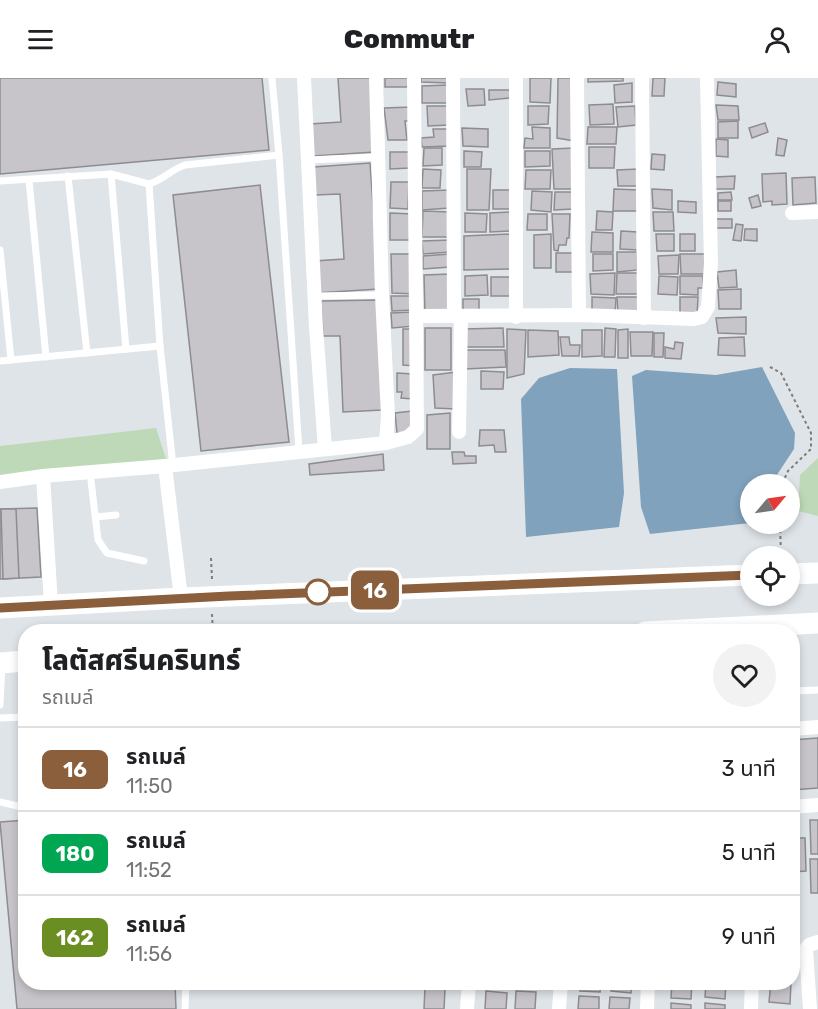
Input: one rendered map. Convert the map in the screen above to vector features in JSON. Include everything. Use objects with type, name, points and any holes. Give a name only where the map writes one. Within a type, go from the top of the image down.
[{"type":"main road","points":[[800,574],[818,573]]},
{"type":"main road","points":[[0,608],[181,598],[740,575]]},
{"type":"main road","points":[[799,624],[818,623]]},
{"type":"main road","points":[[1,663],[18,662]]},
{"type":"street","points":[[304,78],[325,449]]},
{"type":"street","points":[[376,78],[377,157],[388,416],[386,443]]},
{"type":"street","points":[[0,482],[386,443],[408,437],[417,429],[414,78]]},
{"type":"street","points":[[453,78],[459,432]]},
{"type":"street","points":[[516,78],[516,317]]},
{"type":"street","points":[[577,78],[579,315]]},
{"type":"street","points":[[642,78],[644,318]]},
{"type":"street","points":[[417,316],[579,315],[694,319],[702,317],[708,307],[711,263],[707,78]]},
{"type":"street","points":[[792,213],[818,212]]},
{"type":"street","points":[[169,466],[181,598]]},
{"type":"street","points":[[44,476],[51,604]]},
{"type":"street","points":[[800,728],[818,727]]},
{"type":"street","points":[[800,806],[818,805]]},
{"type":"street","points":[[810,1009],[806,949],[808,945],[818,942]]},
{"type":"street","points":[[468,1009],[469,990]]},
{"type":"street","points":[[559,1009],[560,990]]},
{"type":"street","points":[[646,1009],[647,990]]},
{"type":"street","points":[[751,1009],[752,990]]},
{"type":"lane","points":[[272,78],[299,451]]},
{"type":"lane","points":[[0,181],[111,174],[149,184],[185,165],[279,155]]},
{"type":"lane","points":[[308,160],[377,157]]},
{"type":"lane","points":[[111,174],[126,350]]},
{"type":"lane","points":[[68,176],[87,353]]},
{"type":"lane","points":[[29,180],[46,357]]},
{"type":"lane","points":[[149,184],[169,466]]},
{"type":"lane","points":[[0,250],[11,360]]},
{"type":"lane","points":[[315,296],[382,295]]},
{"type":"lane","points":[[0,361],[160,346]]},
{"type":"lane","points":[[90,472],[98,540],[107,552],[144,561]]},
{"type":"lane","points":[[96,517],[116,515]]},
{"type":"lane","points":[[0,705],[1,663]]},
{"type":"lane","points":[[800,691],[818,690]]},
{"type":"lane","points":[[0,718],[18,717]]},
{"type":"lane","points":[[0,802],[18,806]]},
{"type":"lane","points":[[184,1009],[185,990]]},
{"type":"path","points":[[770,367],[781,373],[811,433],[811,449],[787,474]]},
{"type":"green space","points":[[156,428],[168,465],[0,486],[0,446]]},
{"type":"green space","points":[[818,458],[818,516],[800,512],[800,475]]},
{"type":"water","points":[[762,367],[795,433],[794,449],[778,474],[740,474],[740,524],[650,534],[641,507],[632,376],[646,370],[716,375]]},
{"type":"water","points":[[570,368],[617,369],[624,493],[619,527],[526,537],[521,399],[539,378]]},
{"type":"building","points":[[0,78],[262,78],[269,150],[0,174]]},
{"type":"building","points":[[338,78],[370,78],[375,152],[313,156],[310,124],[341,122]]},
{"type":"building","points":[[385,78],[409,78],[408,87],[385,87]]},
{"type":"building","points":[[421,78],[448,78],[448,83],[421,82]]},
{"type":"building","points":[[530,78],[551,78],[550,103],[530,102]]},
{"type":"building","points":[[558,78],[575,78],[575,141],[557,138]]},
{"type":"building","points":[[588,78],[623,78],[623,81],[588,82]]},
{"type":"building","points":[[653,78],[665,78],[664,96],[652,96]]},
{"type":"building","points":[[718,82],[736,84],[736,97],[717,95]]},
{"type":"building","points":[[632,83],[632,102],[615,103],[614,85]]},
{"type":"building","points":[[448,85],[448,103],[422,103],[422,86]]},
{"type":"building","points":[[466,89],[484,89],[485,105],[468,106]]},
{"type":"building","points":[[489,90],[512,90],[511,98],[489,100]]},
{"type":"building","points":[[613,104],[614,124],[590,125],[589,105]]},
{"type":"building","points":[[716,105],[738,106],[739,120],[718,120]]},
{"type":"building","points":[[427,106],[450,106],[450,125],[428,126]]},
{"type":"building","points":[[528,106],[549,106],[548,124],[528,125]]},
{"type":"building","points":[[635,106],[636,125],[618,127],[616,107]]},
{"type":"building","points":[[412,107],[412,121],[405,121],[407,140],[388,140],[384,108]]},
{"type":"building","points":[[738,121],[738,138],[718,138],[718,122]]},
{"type":"building","points":[[765,123],[768,132],[752,138],[749,128]]},
{"type":"building","points":[[532,127],[550,128],[550,148],[524,148],[525,138],[533,139]]},
{"type":"building","points":[[588,127],[617,127],[616,144],[587,144]]},
{"type":"building","points":[[462,128],[488,129],[488,147],[463,146]]},
{"type":"building","points":[[433,129],[450,129],[450,146],[422,147],[421,138],[434,137]]},
{"type":"building","points":[[778,138],[787,140],[784,156],[776,155]]},
{"type":"building","points":[[716,139],[728,140],[728,157],[716,156]]},
{"type":"building","points":[[589,147],[615,147],[614,168],[589,168]]},
{"type":"building","points":[[424,148],[442,148],[442,165],[423,166]]},
{"type":"building","points":[[574,148],[573,189],[554,189],[552,149]]},
{"type":"building","points":[[464,151],[482,152],[481,167],[464,167]]},
{"type":"building","points":[[525,151],[550,151],[550,166],[525,167]]},
{"type":"building","points":[[390,152],[409,152],[410,168],[390,169]]},
{"type":"building","points":[[652,154],[665,155],[664,170],[651,169]]},
{"type":"building","points":[[370,163],[379,289],[316,293],[314,261],[344,259],[340,194],[315,195],[313,167]]},
{"type":"building","points":[[423,169],[441,170],[440,188],[422,188]]},
{"type":"building","points":[[467,169],[491,169],[489,210],[467,210]]},
{"type":"building","points":[[638,169],[637,186],[618,186],[617,170]]},
{"type":"building","points":[[526,170],[551,170],[550,189],[525,189]]},
{"type":"building","points":[[786,173],[787,204],[772,205],[772,201],[763,202],[762,174]]},
{"type":"building","points":[[735,176],[734,189],[715,189],[715,177]]},
{"type":"building","points":[[815,177],[816,203],[793,205],[792,178]]},
{"type":"building","points":[[391,182],[409,182],[408,209],[390,208]]},
{"type":"building","points":[[260,185],[289,442],[201,451],[173,195]]},
{"type":"building","points":[[614,189],[639,190],[637,211],[613,211]]},
{"type":"building","points":[[652,189],[672,190],[672,210],[653,208]]},
{"type":"building","points":[[450,190],[450,208],[422,210],[422,191]]},
{"type":"building","points":[[493,190],[512,190],[511,209],[493,209]]},
{"type":"building","points":[[532,191],[552,192],[551,212],[531,210]]},
{"type":"building","points":[[555,192],[574,192],[573,209],[554,210]]},
{"type":"building","points":[[731,192],[732,200],[718,200],[718,193]]},
{"type":"building","points":[[758,195],[761,206],[752,208],[749,198]]},
{"type":"building","points":[[678,201],[696,202],[696,213],[678,212]]},
{"type":"building","points":[[718,201],[731,201],[731,211],[718,211]]},
{"type":"building","points":[[423,211],[450,212],[449,237],[422,237]]},
{"type":"building","points":[[597,211],[613,212],[612,230],[596,230]]},
{"type":"building","points":[[512,212],[512,231],[490,232],[490,213]]},
{"type":"building","points":[[653,212],[673,212],[674,231],[654,231]]},
{"type":"building","points":[[390,213],[413,214],[410,240],[390,240]]},
{"type":"building","points":[[465,213],[487,214],[486,232],[465,232]]},
{"type":"building","points":[[528,214],[547,214],[547,230],[527,230]]},
{"type":"building","points":[[552,214],[570,214],[569,238],[567,238],[566,245],[559,245],[558,251],[554,250]]},
{"type":"building","points":[[716,219],[732,219],[732,228],[716,228]]},
{"type":"building","points":[[736,224],[743,225],[741,241],[733,240]]},
{"type":"building","points":[[745,229],[757,229],[757,241],[744,240]]},
{"type":"building","points":[[621,231],[638,232],[638,250],[620,249]]},
{"type":"building","points":[[592,232],[613,233],[613,252],[591,252]]},
{"type":"building","points":[[511,234],[511,269],[464,270],[464,236]]},
{"type":"building","points":[[551,234],[551,268],[534,268],[534,235]]},
{"type":"building","points":[[656,234],[674,234],[674,251],[657,251]]},
{"type":"building","points":[[680,234],[695,234],[695,251],[680,251]]},
{"type":"building","points":[[450,240],[450,252],[423,254],[422,241]]},
{"type":"building","points":[[617,252],[637,252],[637,270],[617,272]]},
{"type":"building","points":[[556,253],[577,253],[576,272],[556,272]]},
{"type":"building","points":[[391,254],[415,254],[415,294],[392,293]]},
{"type":"building","points":[[450,254],[450,267],[423,269],[423,256]]},
{"type":"building","points":[[593,254],[613,254],[613,270],[593,271]]},
{"type":"building","points":[[680,254],[706,254],[706,274],[681,274]]},
{"type":"building","points":[[679,255],[678,274],[659,274],[658,256]]},
{"type":"building","points":[[736,270],[737,287],[719,288],[717,272]]},
{"type":"building","points":[[615,273],[614,295],[591,294],[590,274]]},
{"type":"building","points":[[617,273],[640,273],[639,294],[616,294]]},
{"type":"building","points":[[450,274],[449,313],[425,313],[424,275]]},
{"type":"building","points":[[487,275],[488,295],[465,296],[465,276]]},
{"type":"building","points":[[659,276],[678,277],[677,295],[658,294]]},
{"type":"building","points":[[680,276],[703,276],[703,288],[698,288],[698,295],[680,294]]},
{"type":"building","points":[[491,277],[510,277],[511,296],[491,296]]},
{"type":"building","points":[[741,289],[741,309],[719,309],[718,290]]},
{"type":"building","points":[[391,296],[412,296],[413,310],[392,311]]},
{"type":"building","points":[[592,297],[616,298],[615,314],[592,313]]},
{"type":"building","points":[[617,297],[640,297],[640,315],[618,314]]},
{"type":"building","points":[[680,297],[698,297],[697,316],[680,315]]},
{"type":"building","points":[[463,299],[479,299],[479,310],[463,310]]},
{"type":"building","points":[[378,300],[382,410],[343,412],[340,336],[323,336],[321,301]]},
{"type":"building","points":[[414,312],[414,326],[392,328],[391,313]]},
{"type":"building","points":[[746,317],[746,334],[718,333],[716,318]]},
{"type":"building","points":[[425,328],[451,328],[451,370],[425,370]]},
{"type":"building","points":[[503,328],[504,347],[465,347],[464,329]]},
{"type":"building","points":[[605,328],[616,329],[615,357],[604,357]]},
{"type":"building","points":[[403,329],[416,329],[416,366],[403,365]]},
{"type":"building","points":[[507,329],[526,330],[524,374],[507,378]]},
{"type":"building","points":[[628,329],[628,358],[618,358],[618,330]]},
{"type":"building","points":[[528,330],[558,331],[559,355],[528,357]]},
{"type":"building","points":[[582,330],[602,330],[602,356],[582,357]]},
{"type":"building","points":[[630,332],[653,332],[652,356],[631,356]]},
{"type":"building","points":[[654,333],[664,333],[663,357],[654,357]]},
{"type":"building","points":[[560,337],[569,337],[570,345],[580,345],[579,356],[562,356]]},
{"type":"building","points":[[744,337],[745,356],[718,355],[719,338]]},
{"type":"building","points":[[675,342],[683,343],[681,359],[665,358],[665,347],[674,349]]},
{"type":"building","points":[[465,350],[505,350],[506,367],[465,369]]},
{"type":"building","points":[[481,371],[504,372],[503,389],[481,389]]},
{"type":"building","points":[[456,372],[456,409],[435,408],[433,375]]},
{"type":"building","points":[[397,373],[413,374],[413,399],[401,398],[402,392],[397,392]]},
{"type":"building","points":[[412,411],[413,432],[397,433],[395,413]]},
{"type":"building","points":[[450,413],[450,449],[427,449],[427,415]]},
{"type":"building","points":[[480,430],[504,430],[506,452],[495,452],[494,445],[479,446]]},
{"type":"building","points":[[452,452],[464,452],[465,456],[476,456],[476,463],[453,464]]},
{"type":"building","points":[[383,454],[384,470],[310,475],[309,464]]},
{"type":"building","points":[[37,508],[41,577],[0,579],[0,509]]},
{"type":"building","points":[[1,509],[16,509],[19,578],[3,579]]},
{"type":"building","points":[[818,738],[818,788],[800,789],[800,739]]},
{"type":"building","points":[[810,820],[818,820],[818,854],[811,854]]},
{"type":"building","points":[[18,821],[18,990],[175,990],[176,1009],[17,1009],[0,822]]},
{"type":"building","points":[[800,838],[805,838],[806,871],[800,871]]},
{"type":"building","points":[[810,859],[818,859],[818,893],[811,893]]},
{"type":"building","points":[[425,990],[445,990],[444,1009],[424,1009]]},
{"type":"building","points":[[580,990],[600,990],[600,992]]},
{"type":"building","points":[[611,990],[631,990],[631,993]]},
{"type":"building","points":[[672,990],[692,990],[691,999],[671,998]]},
{"type":"building","points":[[705,990],[726,990],[725,999],[705,997]]},
{"type":"building","points":[[770,990],[791,990],[790,1004],[769,1002]]},
{"type":"building","points":[[486,991],[507,993],[506,1009],[485,1009]]},
{"type":"building","points":[[516,991],[536,992],[535,1009],[515,1009]]},
{"type":"building","points":[[579,996],[599,997],[599,1009],[578,1009]]},
{"type":"building","points":[[610,997],[630,998],[629,1009],[609,1009]]},
{"type":"building","points":[[671,1003],[691,1005],[691,1009],[671,1009]]},
{"type":"building","points":[[705,1003],[725,1005],[725,1009],[705,1009]]},
{"type":"bus line","name":"16","points":[[0,608],[229,596],[740,575]]}]
